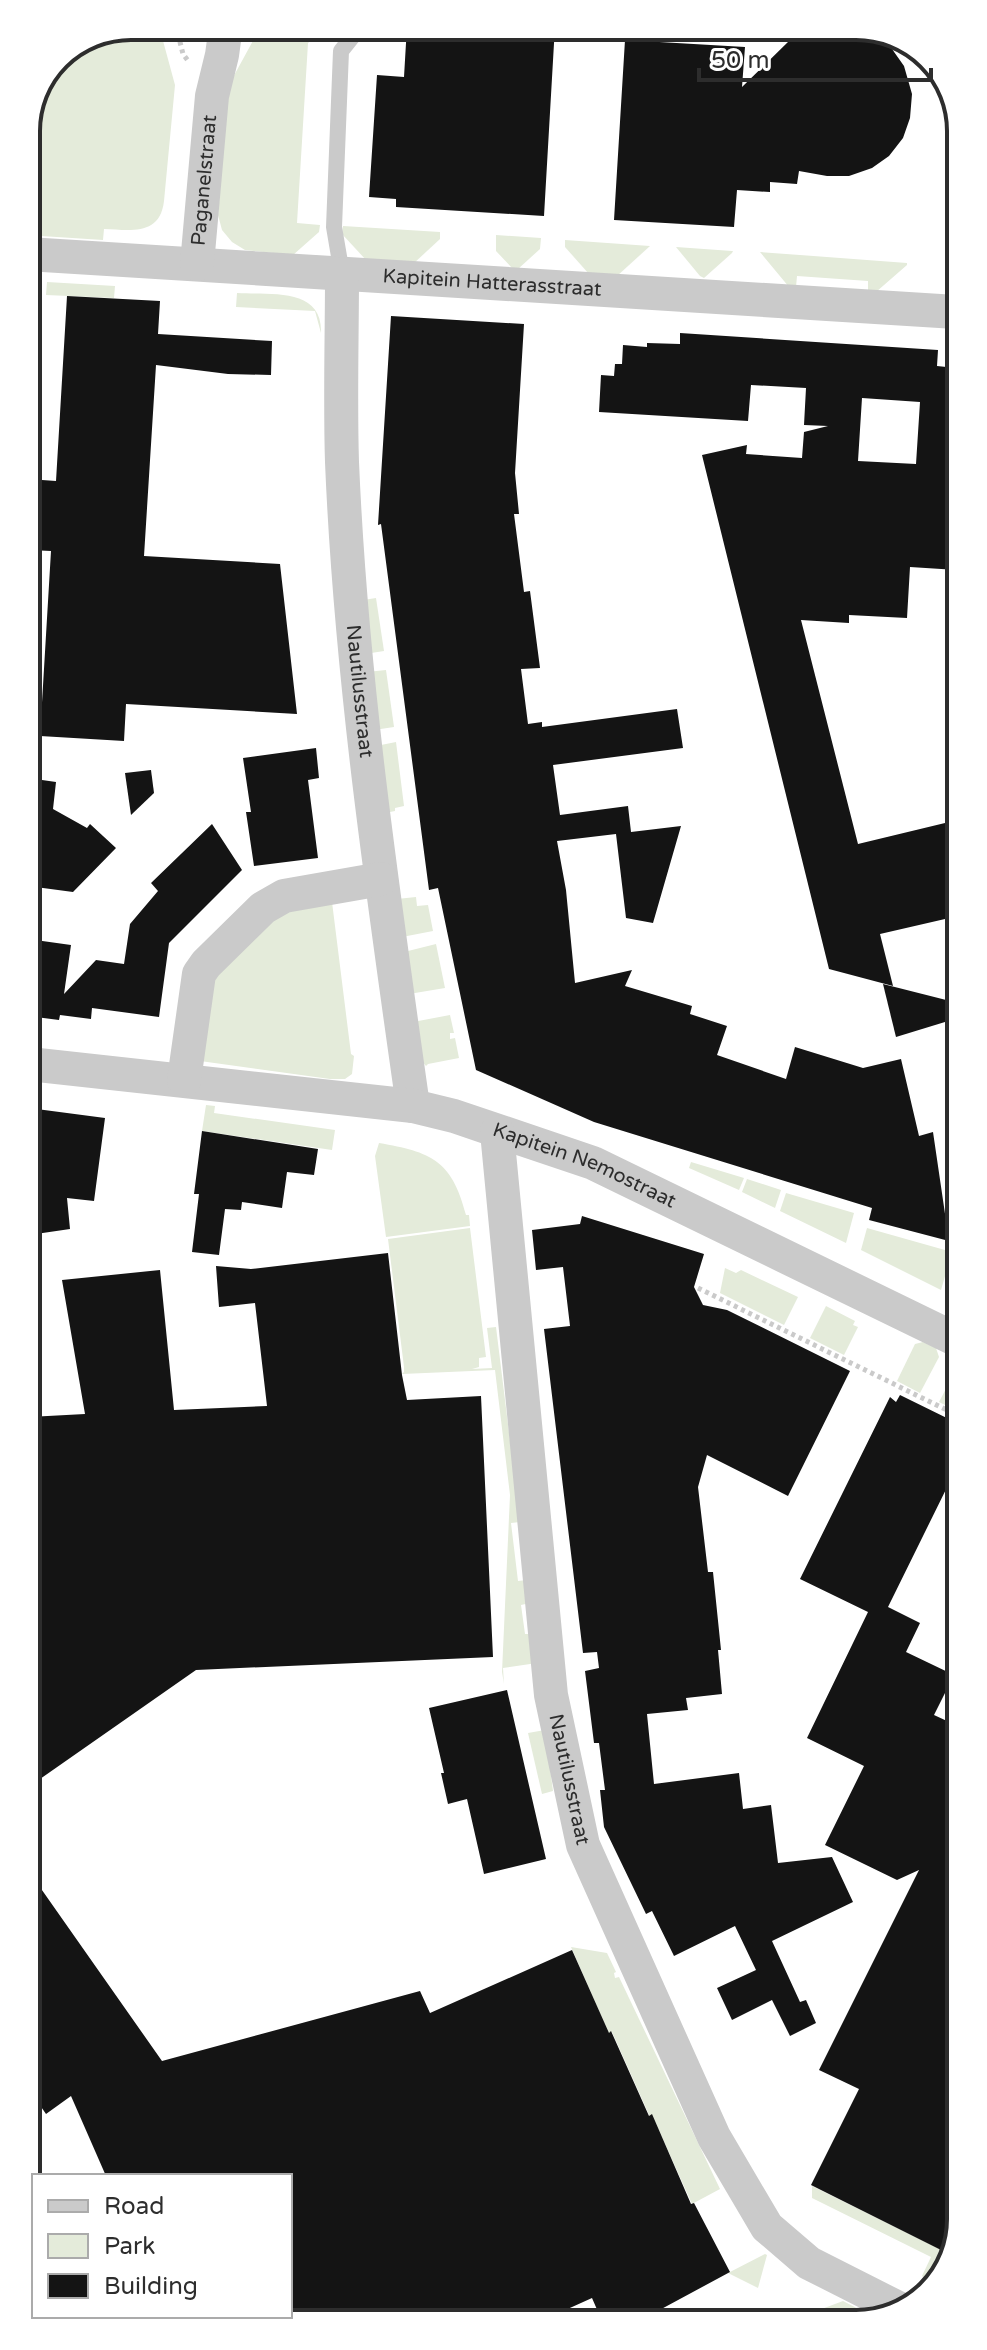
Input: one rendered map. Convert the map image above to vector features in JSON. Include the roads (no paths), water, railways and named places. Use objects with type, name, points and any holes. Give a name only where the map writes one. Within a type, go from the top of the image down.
[{"type":"street","name":"Paganelstraat","points":[[203,40],[202,55],[212,96]]},
{"type":"street","name":"Paganelstraat","points":[[197,264],[212,96],[224,40]]},
{"type":"street","name":"Kapitein Hatterasstraat","points":[[40,255],[947,311]]},
{"type":"street","name":"Nautilusstraat","points":[[342,274],[342,460],[352,615],[381,879],[413,1106]]},
{"type":"street","points":[[184,1080],[199,974],[206,964],[263,908],[284,896],[381,879]]},
{"type":"street","name":"Kapitein Nemostraat","points":[[40,1065],[413,1106],[454,1116],[593,1163],[947,1335]]},
{"type":"street","name":"Nautilusstraat","points":[[497,1132],[551,1695],[583,1845],[714,2137],[767,2227],[809,2263],[889,2303]]},
{"type":"lane","points":[[342,274],[334,227],[341,51],[350,40]]}]
